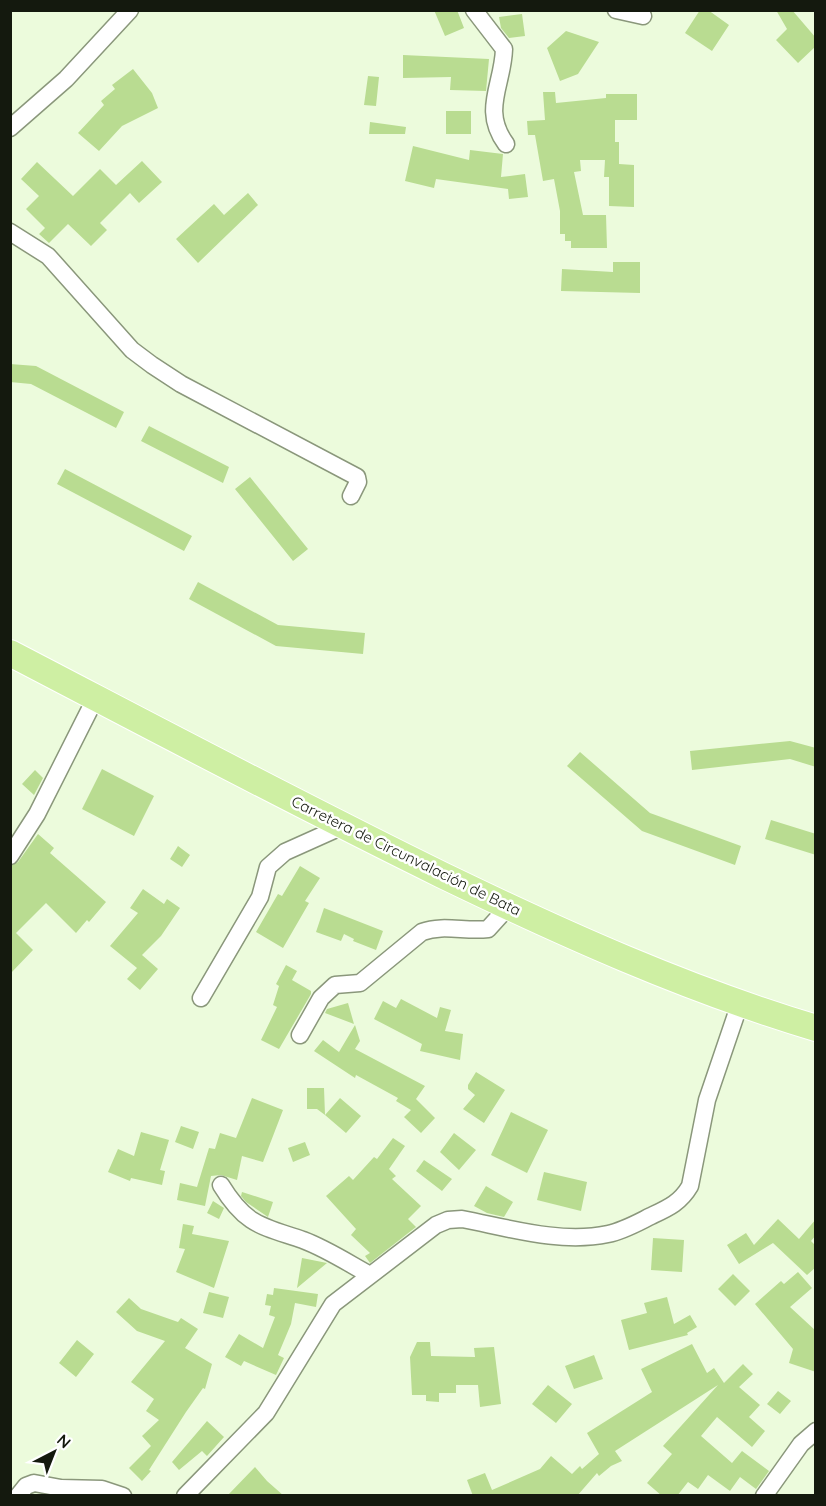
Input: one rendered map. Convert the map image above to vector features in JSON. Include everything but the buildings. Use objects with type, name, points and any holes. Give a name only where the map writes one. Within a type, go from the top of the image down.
[{"type":"main road","name":"Carretera de Circunvalación de Bata","points":[[10,653],[343,826],[508,907],[612,955],[740,1003],[816,1028]]},
{"type":"street","points":[[10,128],[66,79],[130,10]]},
{"type":"street","points":[[474,10],[504,49],[493,104],[498,132],[506,144]]},
{"type":"street","points":[[616,10],[643,16]]},
{"type":"street","points":[[10,232],[48,256],[132,350],[152,365],[181,384],[357,477],[358,482],[351,496]]},
{"type":"street","points":[[10,856],[37,814],[96,697]]},
{"type":"street","points":[[201,998],[260,897],[268,867],[285,852],[343,826]]},
{"type":"street","points":[[300,1035],[321,998],[335,985],[360,983],[422,932],[433,928],[473,931],[488,929],[508,907]]},
{"type":"street","points":[[185,1496],[266,1413],[333,1304],[436,1225],[448,1220],[462,1219],[550,1235],[581,1237],[624,1229],[674,1205],[683,1198],[690,1186],[707,1100],[740,1003]]},
{"type":"street","points":[[221,1185],[234,1206],[265,1229],[303,1240],[370,1275]]},
{"type":"street","points":[[764,1496],[801,1444],[816,1431]]},
{"type":"street","points":[[18,1496],[26,1486],[34,1483],[61,1488],[102,1489],[123,1496]]}]
